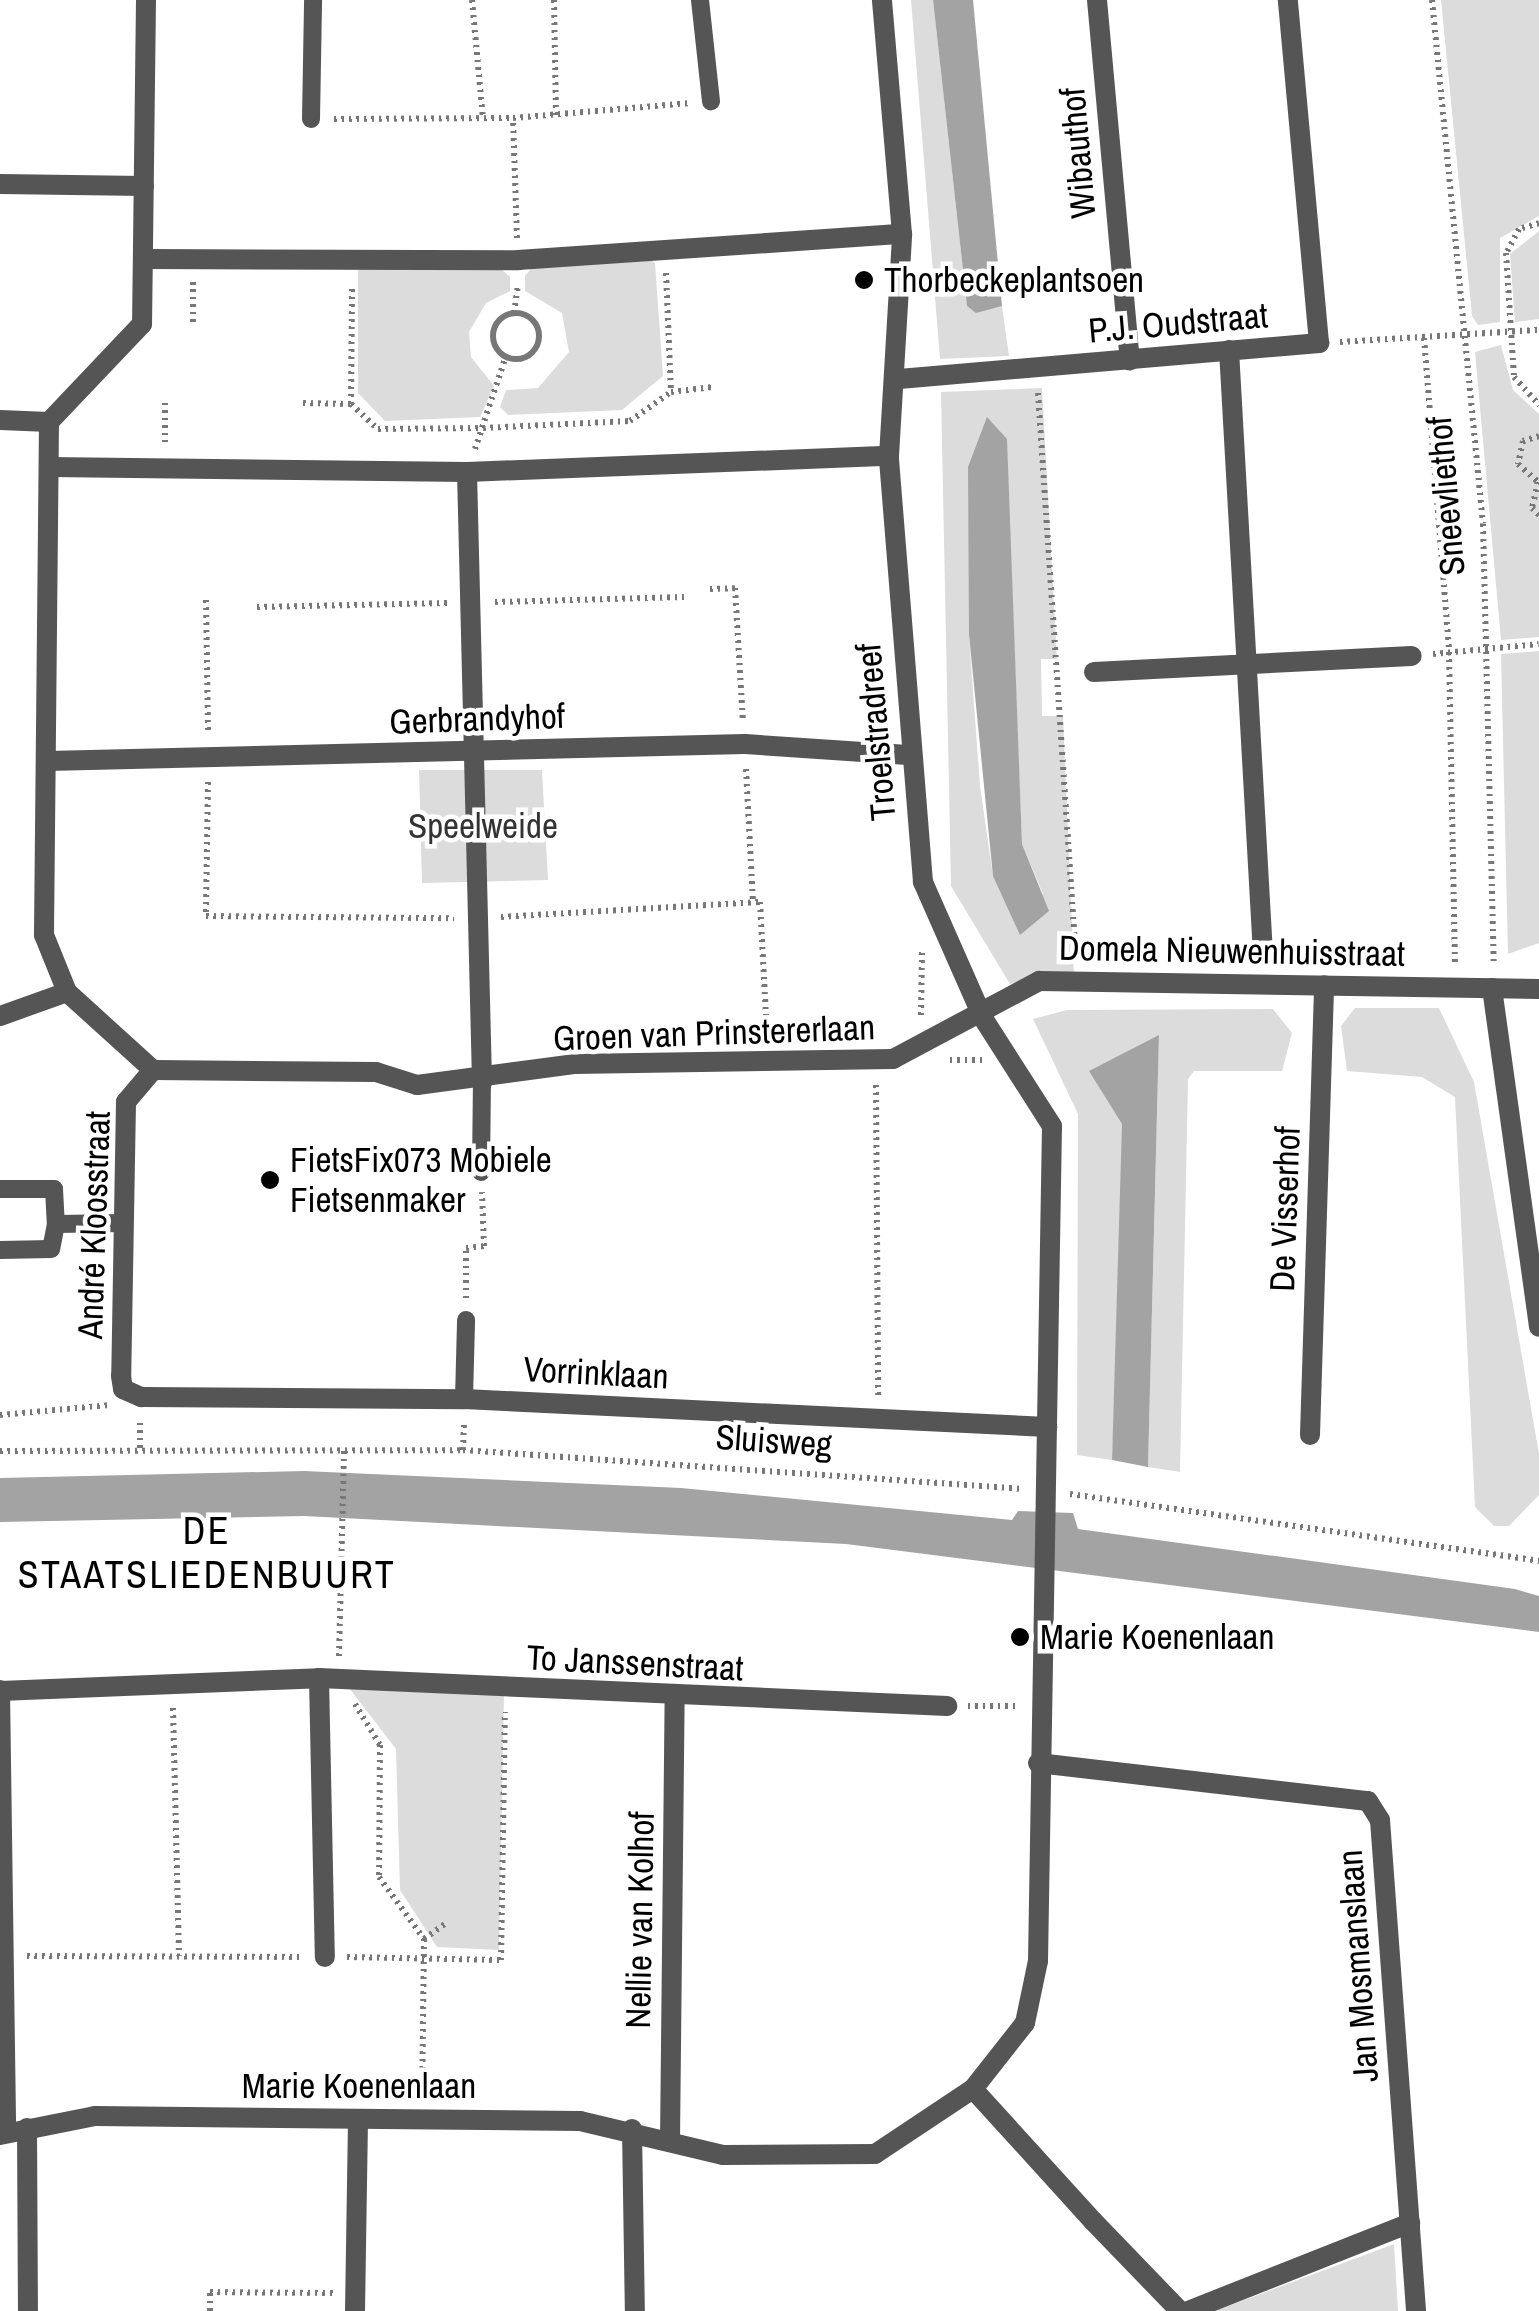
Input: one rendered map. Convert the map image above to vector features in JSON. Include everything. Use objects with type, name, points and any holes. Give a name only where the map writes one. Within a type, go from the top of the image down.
[{"type":"street","points":[[146,0],[146,259],[142,324],[49,422],[44,935],[67,992],[152,1070]]},
{"type":"street","name":"Troelstradreef","points":[[882,0],[902,234],[899,380],[888,456],[908,755],[922,882],[983,1018],[1052,1126],[1047,1428]]},
{"type":"street","name":"Wibauthof","points":[[1096,0],[1130,360]]},
{"type":"street","points":[[1288,0],[1319,342]]},
{"type":"street","points":[[0,184],[144,186]]},
{"type":"street","points":[[146,259],[518,260],[666,246],[902,234]]},
{"type":"street","name":"P.J. Oudstraat","points":[[899,380],[1319,342]]},
{"type":"street","points":[[1229,350],[1252,668],[1262,955]]},
{"type":"street","points":[[0,420],[49,422]]},
{"type":"street","points":[[50,467],[467,472],[888,456]]},
{"type":"street","points":[[467,472],[482,1083]]},
{"type":"street","points":[[1094,672],[1252,668],[1412,656]]},
{"type":"street","name":"Gerbrandyhof","points":[[48,761],[745,744],[908,755]]},
{"type":"street","name":"Domela Nieuwenhuisstraat","points":[[983,1018],[1039,980],[1539,989]]},
{"type":"street","name":"De Visserhof","points":[[1310,1435],[1324,985]]},
{"type":"street","points":[[1492,988],[1539,1327]]},
{"type":"street","points":[[0,1016],[67,992]]},
{"type":"street","name":"Groen van Prinstererlaan","points":[[152,1070],[376,1072],[417,1085],[482,1083],[574,1064],[876,1059],[921,1045],[983,1018]]},
{"type":"street","name":"André Kloosstraat","points":[[132,1393],[124,1223],[126,1102],[152,1070]]},
{"type":"street","name":"Vorrinklaan","points":[[132,1393],[464,1399],[878,1424],[1047,1428]]},
{"type":"street","name":"Marie Koenenlaan","points":[[11,2132],[95,2116],[421,2120],[632,2129],[724,2155],[875,2154],[973,2089],[1025,2024],[1038,1962],[1040,1600],[1047,1428]]},
{"type":"street","points":[[325,1957],[329,1678]]},
{"type":"street","name":"To Janssenstraat","points":[[0,1690],[329,1678],[675,1700],[947,1706]]},
{"type":"street","points":[[0,1690],[11,2132],[28,2311]]},
{"type":"street","name":"Nellie van Kolhof","points":[[670,2141],[675,1700]]},
{"type":"street","name":"Jan Mosmanslaan","points":[[1038,1763],[1368,1800],[1380,1820],[1416,2311]]},
{"type":"street","points":[[973,2089],[1180,2311]]},
{"type":"street","points":[[355,2302],[358,2120]]},
{"type":"street","points":[[632,2129],[635,2311]]},
{"type":"street","points":[[1188,2311],[1410,2223]]},
{"type":"lane","points":[[312,119],[313,0]]},
{"type":"lane","points":[[700,0],[711,101]]},
{"type":"lane","points":[[481,1172],[482,1083]]},
{"type":"lane","points":[[0,1190],[54,1189],[56,1224],[50,1249],[0,1250]]},
{"type":"lane","points":[[56,1224],[124,1223]]},
{"type":"lane","points":[[464,1399],[466,1320]]},
{"type":"path","points":[[472,0],[483,118]]},
{"type":"path","points":[[554,0],[556,115]]},
{"type":"path","name":"Sneevliethof","points":[[1432,0],[1491,648],[1492,988]]},
{"type":"path","points":[[312,119],[513,118],[711,101]]},
{"type":"path","points":[[467,472],[506,356],[494,329],[514,313],[518,260],[513,118]]},
{"type":"path","points":[[1539,223],[1508,239],[1514,377],[1539,404]]},
{"type":"path","points":[[666,246],[671,392]]},
{"type":"path","points":[[351,404],[352,259]]},
{"type":"path","points":[[506,356],[529,355],[538,340],[534,322],[514,313]]},
{"type":"path","name":"P.J. Oudstraat","points":[[1319,342],[1539,330]]},
{"type":"path","name":"Sneevliethof","points":[[1424,338],[1450,652],[1455,987]]},
{"type":"path","points":[[1037,368],[1078,980]]},
{"type":"path","points":[[304,404],[351,404],[378,429],[483,428],[630,421],[671,392],[714,387]]},
{"type":"path","points":[[165,404],[166,468]]},
{"type":"path","points":[[1539,436],[1523,441],[1518,464],[1538,482],[1539,515]]},
{"type":"path","points":[[206,600],[206,916],[478,918],[760,902],[769,1061]]},
{"type":"path","points":[[1463,650],[1539,644]]},
{"type":"path","points":[[921,1045],[922,936]]},
{"type":"path","points":[[876,1059],[878,1424]]},
{"type":"path","points":[[466,1320],[466,1248],[484,1246],[481,1172]]},
{"type":"path","name":"André Kloosstraat","points":[[0,1415],[102,1411],[132,1393]]},
{"type":"path","points":[[344,1448],[342,1548],[329,1678],[380,1745],[379,1877],[424,1939],[421,2120]]},
{"type":"path","name":"Sluisweg","points":[[0,1452],[344,1448],[669,1459],[1044,1499],[1539,1560]]},
{"type":"path","points":[[172,1684],[179,1956]]},
{"type":"path","points":[[947,1706],[1039,1707]]},
{"type":"path","points":[[424,1939],[446,1923]]},
{"type":"path","points":[[210,2311],[210,2292],[355,2302]]},
{"type":"green space","points":[[911,0],[933,0],[967,306],[1002,306],[1009,356],[940,359]]},
{"type":"green space","points":[[1441,0],[1539,0],[1539,216],[1500,238],[1500,322],[1478,325],[1472,316]]},
{"type":"green space","points":[[1539,231],[1539,319],[1515,322],[1510,254]]},
{"type":"green space","points":[[644,255],[655,263],[663,376],[622,410],[508,415],[500,407],[506,390],[538,388],[569,352],[562,313],[525,291],[525,276],[534,265]]},
{"type":"green space","points":[[358,264],[500,268],[510,277],[510,291],[486,303],[469,332],[471,357],[494,386],[480,417],[385,421],[358,393]]},
{"type":"green space","points":[[1501,345],[1513,390],[1539,414],[1539,637],[1501,640],[1475,352]]},
{"type":"green space","points":[[1042,388],[1057,659],[1041,659],[1042,716],[1063,716],[1074,975],[1010,984],[951,886],[941,392]],"holes":[[[987,418],[1006,438],[1022,844],[1043,894],[993,876],[980,786],[969,635]]]},
{"type":"green space","points":[[1539,651],[1539,943],[1508,954],[1501,654]]},
{"type":"green space","name":"Speelweide","points":[[419,770],[542,770],[548,880],[422,883]]},
{"type":"green space","points":[[1355,1008],[1439,1008],[1474,1082],[1539,1454],[1539,1495],[1509,1526],[1494,1526],[1475,1507],[1455,1097],[1422,1077],[1347,1071],[1341,1026]]},
{"type":"green space","points":[[1273,1009],[1292,1033],[1282,1071],[1194,1071],[1188,1079],[1180,1472],[1148,1467],[1159,1036],[1090,1071],[1122,1124],[1122,1206],[1112,1460],[1077,1455],[1078,1114],[1033,1019],[1067,1010]]},
{"type":"green space","points":[[346,1684],[504,1693],[499,1950],[437,1947],[400,1890],[396,1749]]},
{"type":"green space","points":[[1394,2244],[1398,2311],[1215,2311]]},
{"type":"shaded area","points":[[933,0],[973,0],[1002,306],[976,313],[967,306]]},
{"type":"shaded area","points":[[987,417],[1007,439],[1022,844],[1049,911],[1020,935],[993,876],[969,635],[968,467]]},
{"type":"shaded area","points":[[1159,1035],[1148,1467],[1112,1460],[1122,1124],[1089,1071]]},
{"type":"shaded area","points":[[304,1471],[681,1488],[1012,1520],[1018,1511],[1073,1513],[1078,1529],[1515,1589],[1539,1596],[1539,1632],[846,1544],[304,1516],[0,1522],[0,1478]]},
{"type":"place","name":"Thorbeckeplantsoen","points":[[864,280]]},
{"type":"place","name":"FietsFix073 Mobiele Fietsenmaker","points":[[270,1180]]},
{"type":"place","name":"Marie Koenenlaan","points":[[1020,1637]]},
{"type":"district","name":"DE STAATSLIEDENBUURT","points":[[207,1553]]}]
